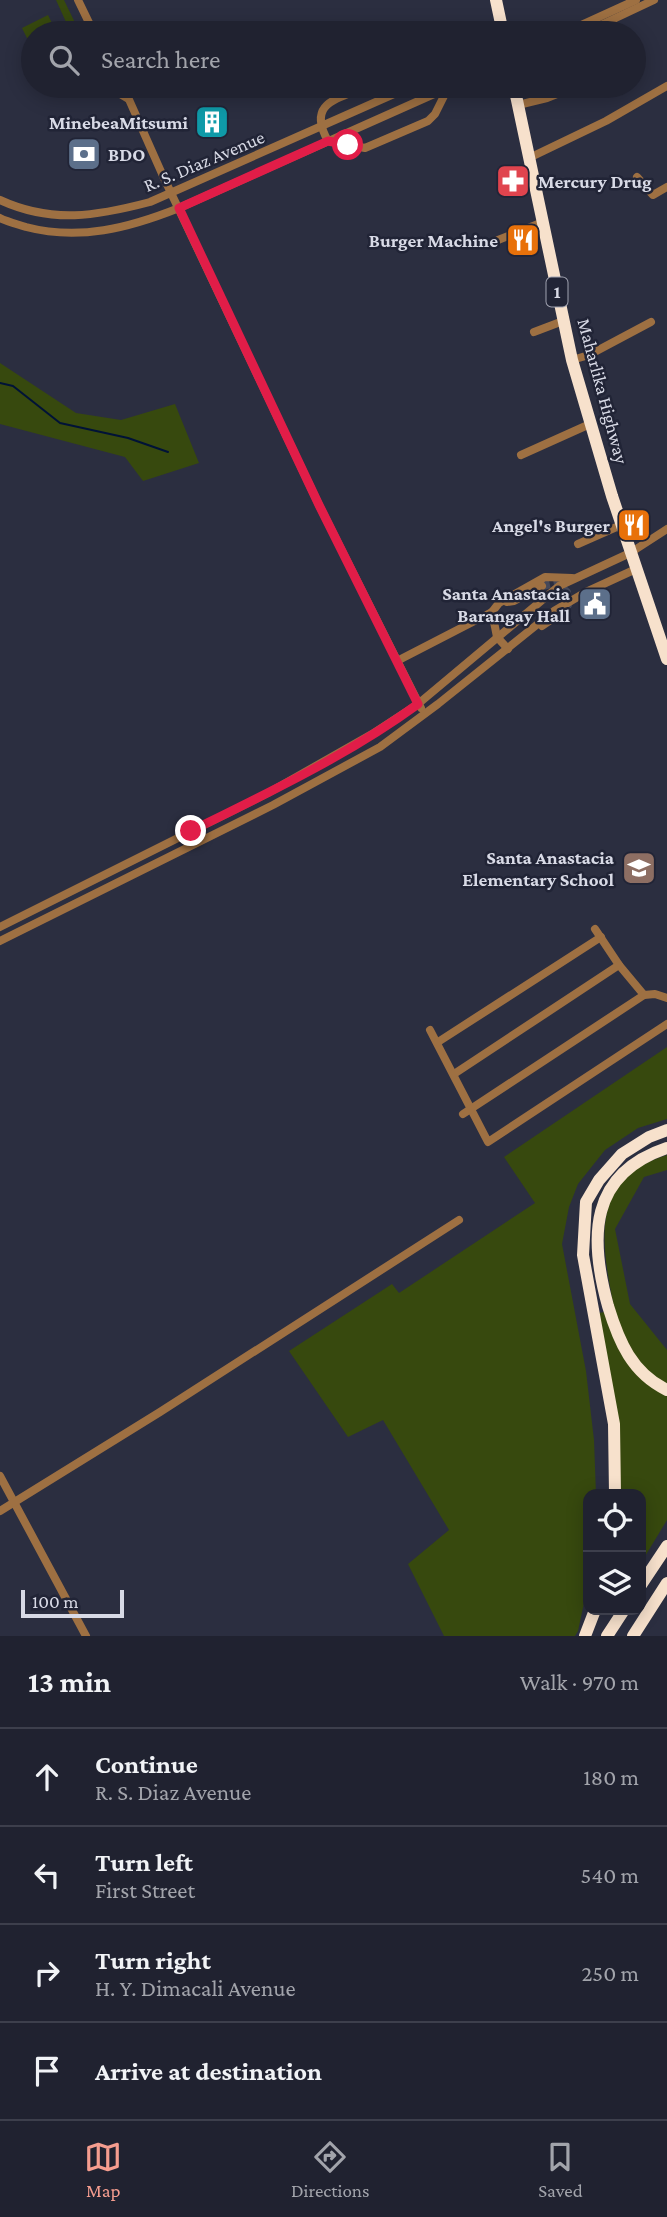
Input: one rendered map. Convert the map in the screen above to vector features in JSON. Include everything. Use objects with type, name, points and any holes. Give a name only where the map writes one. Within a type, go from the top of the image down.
[{"type":"highway","points":[[496,0],[500,21]]},
{"type":"highway","name":"Maharlika Highway","points":[[517,98],[572,360],[621,525],[667,659]]},
{"type":"highway","points":[[615,1489],[614,1424],[583,1255],[586,1202],[599,1180],[622,1154],[649,1136],[667,1130]]},
{"type":"highway","points":[[667,1147],[629,1166],[614,1184],[602,1207],[596,1231],[598,1262],[606,1298],[627,1356],[642,1376],[667,1390]]},
{"type":"highway","points":[[646,1578],[667,1546]]},
{"type":"highway","points":[[633,1636],[667,1583]]},
{"type":"highway","points":[[585,1636],[594,1615]]},
{"type":"highway","points":[[607,1636],[621,1615]]},
{"type":"street","points":[[78,0],[88,21]]},
{"type":"street","points":[[590,21],[636,0]]},
{"type":"street","points":[[609,21],[654,0]]},
{"type":"street","points":[[529,158],[612,118],[667,86]]},
{"type":"street","points":[[127,98],[314,495],[418,704],[426,713]]},
{"type":"street","points":[[342,98],[325,106],[320,113],[320,127],[328,141],[360,148],[370,147],[432,117],[443,98]]},
{"type":"street","name":"R. S. Diaz Avenue","points":[[0,200],[37,213],[79,216],[111,212],[150,202],[385,98]]},
{"type":"street","name":"R. S. Diaz Avenue","points":[[0,218],[36,229],[79,234],[115,230],[179,208],[423,98]]},
{"type":"street","points":[[518,105],[549,98]]},
{"type":"street","points":[[261,154],[267,169]]},
{"type":"street","points":[[637,177],[653,195],[667,187]]},
{"type":"street","points":[[498,240],[543,222]]},
{"type":"street","points":[[534,332],[563,320]]},
{"type":"street","points":[[572,360],[589,355],[651,322]]},
{"type":"street","points":[[521,455],[590,424]]},
{"type":"street","points":[[578,544],[621,525]]},
{"type":"street","points":[[0,927],[268,793],[372,734],[418,704],[559,586],[631,553],[667,529]]},
{"type":"street","points":[[596,567],[603,584]]},
{"type":"street","points":[[0,941],[273,805],[380,747],[554,611],[636,569]]},
{"type":"street","points":[[397,661],[492,612],[499,603],[545,577],[575,578]]},
{"type":"street","points":[[499,603],[514,601],[542,586]]},
{"type":"street","points":[[492,612],[497,638],[508,649]]},
{"type":"street","points":[[522,638],[558,615]]},
{"type":"street","points":[[268,793],[273,805]]},
{"type":"street","points":[[595,929],[619,965],[645,995]]},
{"type":"street","points":[[438,1042],[601,937]]},
{"type":"street","points":[[454,1074],[619,965]]},
{"type":"street","points":[[467,1112],[645,995],[655,994],[667,998]]},
{"type":"street","points":[[430,1030],[454,1074],[467,1112],[488,1142],[667,1024]]},
{"type":"street","points":[[0,1511],[160,1412],[458,1220]]},
{"type":"street","points":[[0,1476],[86,1636]]},
{"type":"green space","points":[[56,0],[64,0],[74,21],[66,21]]},
{"type":"green space","points":[[48,15],[51,21],[36,21]]},
{"type":"green space","points":[[0,363],[76,413],[121,420],[175,404],[199,463],[143,481],[125,457],[0,424]]},
{"type":"green space","points":[[667,1047],[667,1119],[638,1128],[605,1150],[578,1184],[569,1207],[562,1244],[586,1371],[594,1440],[596,1489],[583,1489],[583,1608],[575,1636],[444,1636],[408,1564],[449,1530],[383,1420],[348,1437],[289,1351],[392,1284],[399,1293],[535,1203],[504,1157]]},
{"type":"green space","points":[[667,1155],[667,1170],[644,1177],[615,1229],[630,1304],[667,1350],[667,1384],[643,1369],[623,1336],[611,1293],[605,1240],[606,1221],[617,1188],[645,1164]]},
{"type":"green space","points":[[605,1312],[617,1343],[667,1393],[667,1520],[646,1555],[646,1489],[619,1489],[598,1313]]},
{"type":"waterway","points":[[0,383],[13,386],[60,423],[128,438],[168,452]]},
{"type":"tunnel","points":[[542,586],[556,583],[567,592],[568,605],[558,615]]},
{"type":"place","name":"MinebeaMitsumi","points":[[212,122]]},
{"type":"place","name":"BDO","points":[[84,154]]},
{"type":"place","name":"Mercury Drug","points":[[513,181]]},
{"type":"place","name":"Burger Machine","points":[[523,240]]},
{"type":"place","name":"Angel's Burger","points":[[634,525]]},
{"type":"place","name":"Santa Anastacia Barangay Hall","points":[[595,604]]},
{"type":"place","name":"Santa Anastacia Elementary School","points":[[639,868]]},
{"type":"route","points":[[191,831],[268,793],[372,734],[418,704],[319,505],[179,208],[328,141],[348,145]]}]
